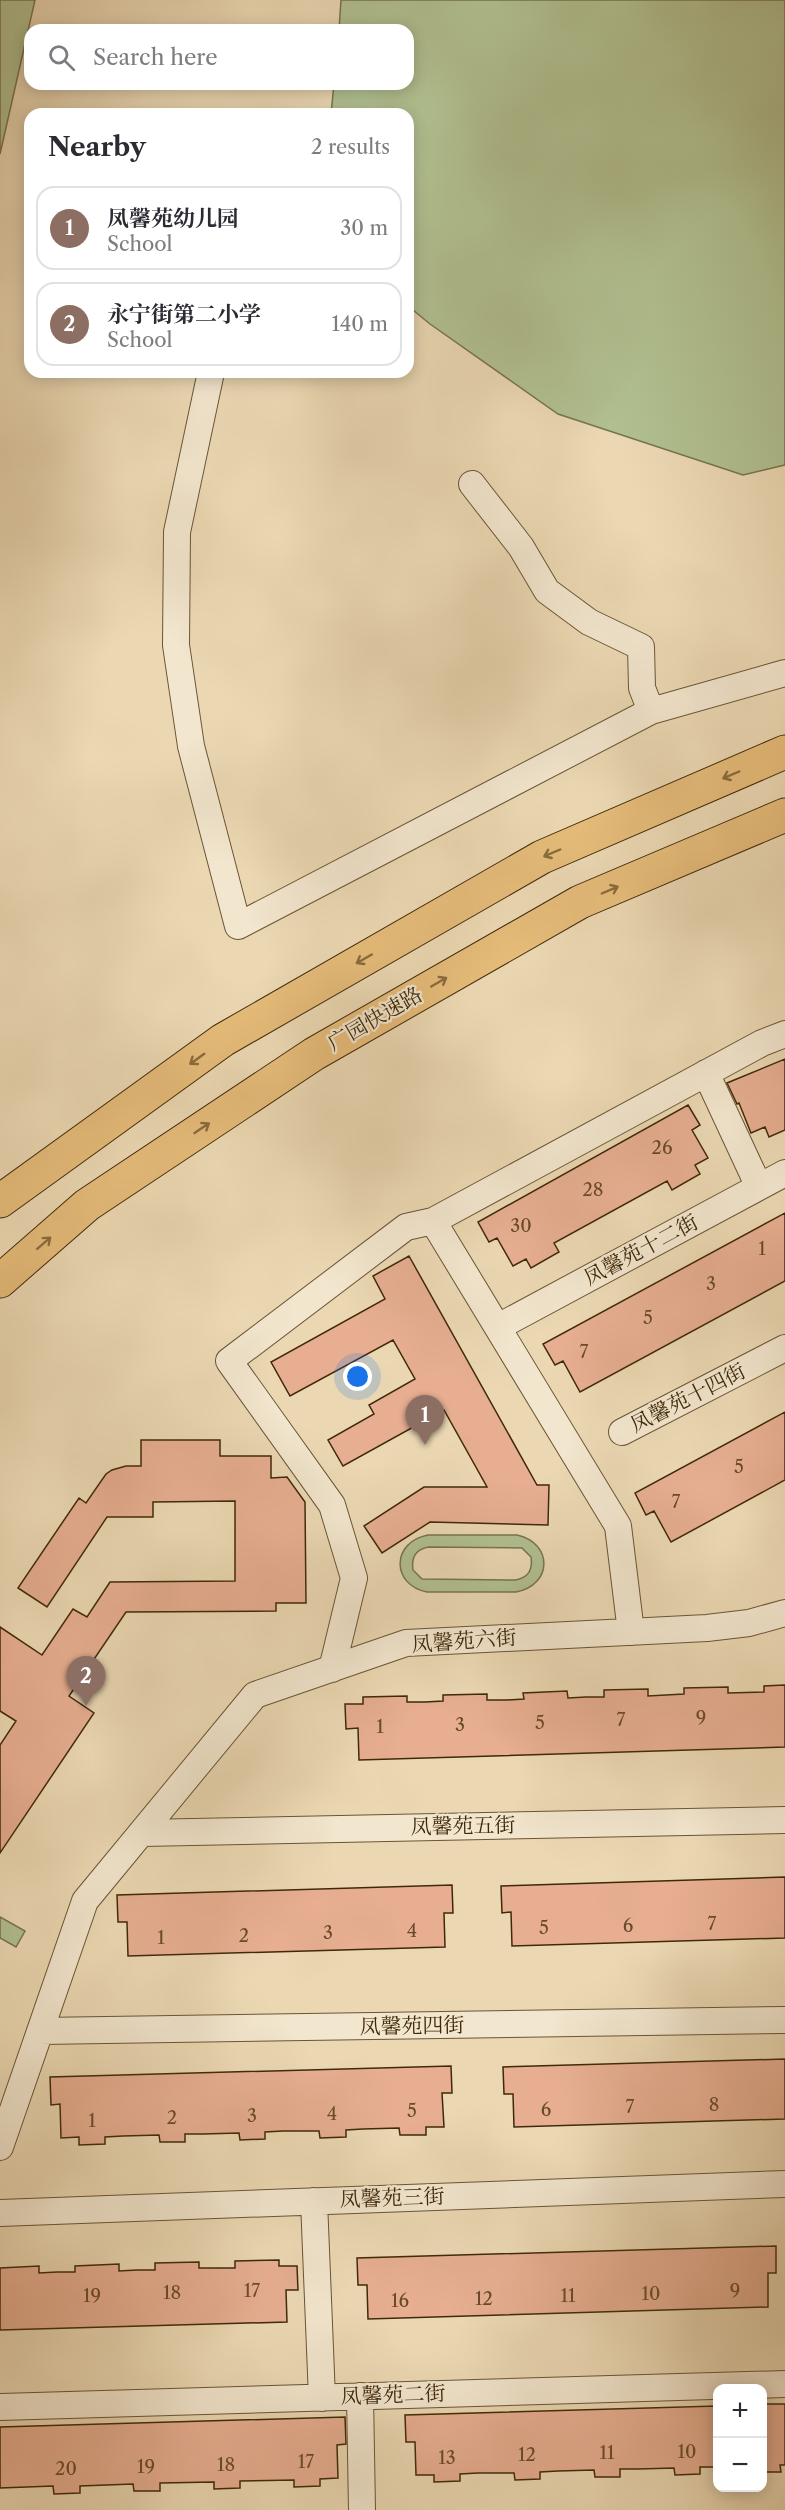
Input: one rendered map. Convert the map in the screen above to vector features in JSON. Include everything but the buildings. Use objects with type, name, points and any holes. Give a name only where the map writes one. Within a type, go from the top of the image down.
[{"type":"highway","points":[[0,1201],[223,1040],[542,857],[785,752]]},
{"type":"highway","name":"广园快速路","points":[[0,1281],[87,1205],[314,1053],[580,902],[785,815]]},
{"type":"street","points":[[210,378],[177,532],[176,645],[191,746],[238,926],[651,711],[785,673]]},
{"type":"street","points":[[472,484],[521,547],[547,591],[589,622],[641,647],[642,688],[651,711]]},
{"type":"street","points":[[332,1669],[354,1578],[332,1505],[229,1361],[406,1227],[433,1221],[762,1043],[785,1034]]},
{"type":"street","points":[[706,1073],[759,1187]]},
{"type":"street","name":"凤馨苑十二街","points":[[498,1328],[785,1173]]},
{"type":"street","points":[[433,1221],[618,1526],[631,1632]]},
{"type":"street","name":"凤馨苑十四街","points":[[622,1432],[785,1348]]},
{"type":"street","name":"凤馨苑六街","points":[[0,2147],[85,1901],[255,1695],[406,1643],[631,1632],[738,1624],[785,1613]]},
{"type":"street","name":"凤馨苑五街","points":[[142,1833],[785,1820]]},
{"type":"street","name":"凤馨苑四街","points":[[40,2031],[785,2020]]},
{"type":"street","name":"凤馨苑三街","points":[[0,2213],[785,2184]]},
{"type":"street","points":[[314,2201],[321,2398]]},
{"type":"street","name":"凤馨苑二街","points":[[0,2407],[785,2384]]},
{"type":"street","points":[[360,2396],[362,2510]]},
{"type":"green space","points":[[0,0],[35,0],[30,24],[24,24],[24,48],[0,154]]},
{"type":"green space","points":[[341,0],[785,0],[785,465],[743,475],[558,414],[414,311],[414,108],[332,108],[333,90],[414,90],[414,24],[339,24]]},
{"type":"green space","points":[[428,1535],[517,1535],[529,1539],[537,1546],[544,1564],[542,1573],[537,1581],[528,1588],[516,1592],[427,1592],[415,1588],[407,1581],[400,1564],[407,1546],[416,1539]],"holes":[[[429,1547],[522,1548],[531,1557],[531,1566],[529,1573],[520,1579],[422,1579],[413,1570],[415,1554]]]},
{"type":"green space","points":[[0,1917],[25,1931],[16,1947],[0,1938]]},
{"type":"place","name":"凤馨苑幼儿园","points":[[425,1445]]},
{"type":"place","name":"永宁街第二小学","points":[[86,1706]]}]
